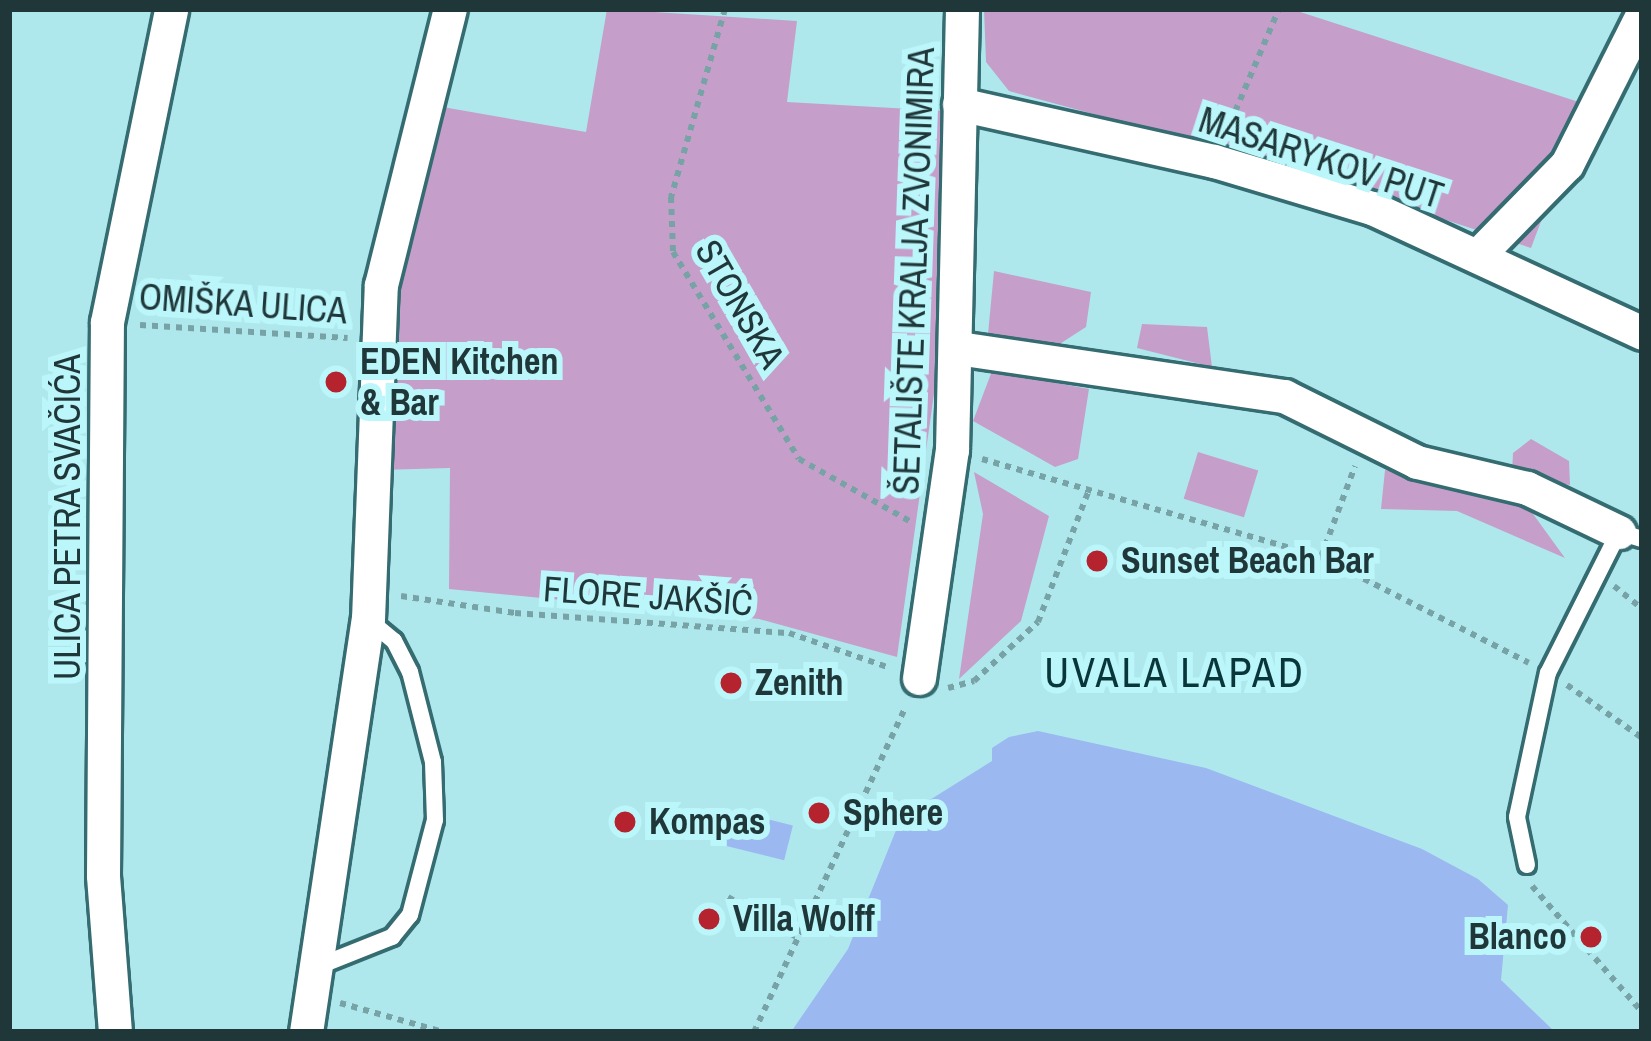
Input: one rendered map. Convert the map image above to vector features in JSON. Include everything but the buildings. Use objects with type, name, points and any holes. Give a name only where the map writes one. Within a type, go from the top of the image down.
[{"type":"street","name":"ULICA PETRA SVAČIĆA","points":[[115,1032],[103,875],[107,322],[171,9]]},
{"type":"street","points":[[305,1032],[368,605],[381,285],[450,9]]},
{"type":"street","name":"ŠETALIŠTE KRALJA ZVONIMIRA","points":[[919,678],[952,450],[958,348],[962,9]]},
{"type":"street","points":[[1480,252],[1567,164],[1642,15]]},
{"type":"street","name":"MASARYKOV PUT","points":[[959,104],[1214,161],[1372,208],[1480,252],[1642,333]]},
{"type":"street","points":[[958,348],[1283,396],[1417,462],[1527,488],[1630,536]]},
{"type":"lane","points":[[1528,865],[1517,817],[1548,673],[1630,536]]},
{"type":"lane","points":[[316,981],[392,937],[410,915],[435,820],[433,762],[410,672],[368,605]]},
{"type":"path","name":"STONSKA","points":[[725,9],[671,197],[674,252],[799,459],[942,539]]},
{"type":"path","points":[[1214,161],[1279,9]]},
{"type":"path","name":"OMIŠKA ULICA","points":[[107,322],[376,340]]},
{"type":"path","points":[[1321,557],[1365,440]]},
{"type":"path","points":[[952,450],[1321,557],[1548,673],[1642,738]]},
{"type":"path","name":"FLORE JAKŠIĆ","points":[[368,605],[789,633],[952,689],[974,681],[1039,622],[1089,490]]},
{"type":"path","points":[[754,1032],[919,678]]},
{"type":"path","points":[[1528,865],[1534,897],[1642,1012]]},
{"type":"path","points":[[728,897],[800,939]]},
{"type":"path","points":[[316,981],[443,1032]]},
{"type":"shaded area","points":[[607,9],[797,21],[787,102],[946,111],[940,351],[897,657],[759,619],[449,589],[450,468],[380,470],[394,287],[437,106],[586,132]]},
{"type":"shaded area","points":[[984,9],[1291,9],[1585,104],[1531,248],[1266,161],[1009,91],[986,62]]},
{"type":"shaded area","points":[[994,271],[1091,292],[1086,327],[1055,347],[988,334]]},
{"type":"shaded area","points":[[1142,324],[1207,327],[1212,367],[1137,348]]},
{"type":"shaded area","points":[[992,371],[1089,389],[1078,459],[1055,467],[973,421]]},
{"type":"shaded area","points":[[1531,439],[1569,461],[1570,485],[1512,474],[1513,453]]},
{"type":"shaded area","points":[[1198,452],[1258,470],[1244,517],[1184,499]]},
{"type":"shaded area","points":[[1385,470],[1520,496],[1565,558],[1457,511],[1381,509]]},
{"type":"shaded area","points":[[974,472],[1049,516],[1021,621],[959,679],[983,514]]},
{"type":"water","points":[[1038,731],[1206,768],[1422,849],[1478,879],[1508,905],[1501,980],[1555,1032],[791,1032],[848,949],[901,818],[992,761],[992,748],[1009,737]]},
{"type":"water","points":[[723,808],[793,825],[784,860],[714,843]]},
{"type":"place","name":"EDEN Kitchen & Bar","points":[[336,382]]},
{"type":"place","name":"Sunset Beach Bar","points":[[1097,561]]},
{"type":"place","name":"Zenith","points":[[731,683]]},
{"type":"place","name":"Sphere","points":[[819,813]]},
{"type":"place","name":"Kompas","points":[[625,822]]},
{"type":"place","name":"Villa Wolff","points":[[709,919]]},
{"type":"place","name":"Blanco","points":[[1591,937]]},
{"type":"district","name":"UVALA LAPAD","points":[[1175,672]]}]
